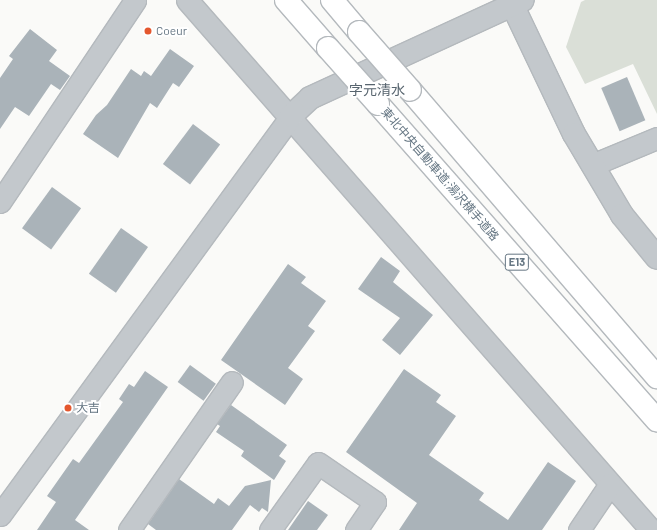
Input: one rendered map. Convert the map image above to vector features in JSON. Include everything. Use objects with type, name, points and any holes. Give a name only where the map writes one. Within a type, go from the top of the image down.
[{"type":"highway","name":"東北中央自動車道;湯沢横手道路","points":[[286,0],[657,420]]},
{"type":"highway","name":"E13","points":[[332,0],[657,377]]},
{"type":"street","points":[[0,202],[135,0]]},
{"type":"street","points":[[187,0],[291,116],[651,530]]},
{"type":"street","points":[[0,515],[291,116],[310,98],[407,56],[515,2],[574,134],[622,216],[657,258]]},
{"type":"street","points":[[592,165],[657,138]]},
{"type":"street","points":[[129,530],[232,382]]},
{"type":"street","points":[[270,530],[318,463],[376,502],[356,530]]},
{"type":"street","points":[[578,530],[610,484]]},
{"type":"shaded area","points":[[585,0],[657,0],[657,114],[633,64],[585,84],[566,47],[581,2]]},
{"type":"building","points":[[30,29],[57,50],[49,61],[70,76],[60,90],[51,84],[29,116],[15,107],[0,129],[0,78],[13,59],[9,56]]},
{"type":"building","points":[[170,49],[194,66],[179,87],[173,83],[157,108],[150,103],[118,158],[83,134],[96,115],[107,105],[131,69],[141,76],[144,71],[151,76]]},
{"type":"building","points":[[627,77],[645,120],[620,131],[601,88]]},
{"type":"building","points":[[193,124],[220,144],[190,184],[163,164]]},
{"type":"building","points":[[52,187],[81,208],[51,249],[22,228]]},
{"type":"building","points":[[121,228],[148,247],[116,293],[89,274]]},
{"type":"building","points":[[381,257],[400,271],[393,282],[433,315],[400,355],[382,340],[400,318],[358,289]]},
{"type":"building","points":[[288,264],[306,277],[301,283],[326,301],[308,326],[315,331],[288,368],[303,379],[285,405],[221,360]]},
{"type":"building","points":[[190,365],[216,384],[204,401],[178,382]]},
{"type":"building","points":[[404,369],[441,395],[436,402],[456,416],[429,455],[484,493],[479,500],[508,520],[548,462],[576,481],[542,530],[399,530],[417,503],[346,452]]},
{"type":"building","points":[[145,371],[168,387],[75,520],[89,530],[37,530],[56,502],[47,496],[73,459],[79,463],[123,402],[119,399],[129,384],[134,387]]},
{"type":"building","points":[[231,405],[287,445],[279,456],[286,461],[274,480],[241,456],[244,451],[216,432],[220,426],[217,424]]},
{"type":"building","points":[[179,479],[214,504],[218,498],[229,506],[245,486],[271,480],[268,512],[262,508],[259,512],[250,505],[232,530],[156,530],[148,524]]},
{"type":"building","points":[[308,501],[328,515],[317,530],[288,530]]},
{"type":"place","name":"Coeur","points":[[148,31]]},
{"type":"place","name":"大吉","points":[[68,408]]},
{"type":"district","name":"字元清水","points":[[377,90]]}]
